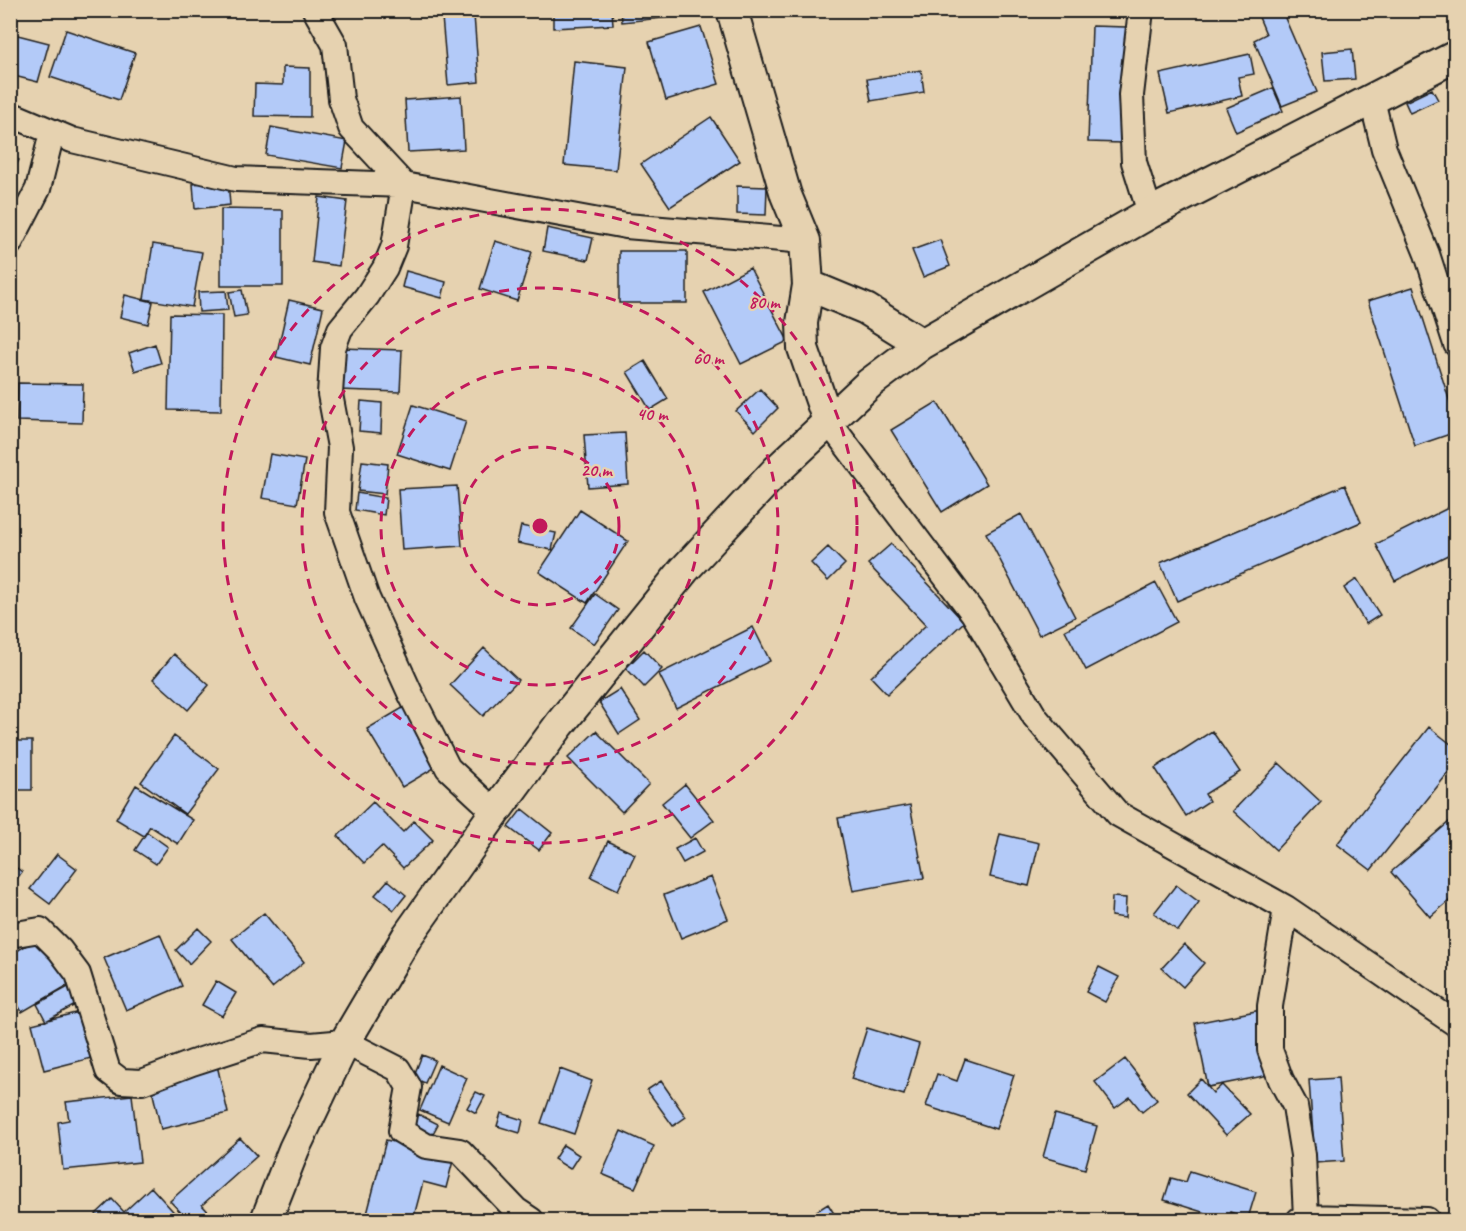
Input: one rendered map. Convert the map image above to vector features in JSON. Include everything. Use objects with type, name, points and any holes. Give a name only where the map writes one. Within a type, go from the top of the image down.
[{"type":"street","points":[[315,10],[335,45],[341,99],[351,128],[404,185]]},
{"type":"street","points":[[732,10],[786,195],[805,241],[808,285],[802,322],[803,348],[828,421],[973,613],[1035,717],[1118,814],[1286,908],[1455,1024]]},
{"type":"street","points":[[1141,10],[1131,95],[1134,162],[1150,213]]},
{"type":"street","points":[[266,1221],[294,1149],[345,1042],[408,935],[560,724],[684,570],[776,471],[870,382],[922,344],[1150,213],[1455,56]]},
{"type":"street","points":[[1372,100],[1384,149],[1427,254],[1455,344]]},
{"type":"street","points":[[10,114],[72,140],[236,179],[404,185],[626,226],[805,241]]},
{"type":"street","points":[[10,243],[38,189],[52,132]]},
{"type":"street","points":[[404,185],[394,246],[385,268],[367,296],[340,329],[333,348],[330,394],[340,447],[337,512],[367,598],[411,695],[448,768],[495,812]]},
{"type":"street","points":[[808,285],[866,309],[922,344]]},
{"type":"street","points":[[1286,908],[1270,1006],[1270,1050],[1281,1080],[1295,1106],[1303,1155],[1302,1219],[1427,1221]]},
{"type":"street","points":[[10,935],[40,930],[60,950],[78,974],[108,1071],[121,1081],[142,1082],[263,1040],[311,1045],[345,1042],[398,1069],[409,1087],[401,1131],[426,1146],[460,1151],[516,1210],[531,1221]]},
{"type":"building","points":[[553,10],[612,10],[613,25],[553,28]]},
{"type":"building","points":[[621,10],[691,10],[692,15],[622,22]]},
{"type":"building","points":[[1256,10],[1302,10],[1285,18],[1317,92],[1282,106],[1254,40],[1266,34]]},
{"type":"building","points":[[474,15],[479,82],[448,85],[442,17]]},
{"type":"building","points":[[1092,26],[1126,27],[1122,143],[1088,142]]},
{"type":"building","points":[[701,27],[719,84],[666,100],[649,42]]},
{"type":"building","points":[[66,30],[135,53],[119,100],[50,77]]},
{"type":"building","points":[[10,33],[49,43],[38,82],[10,75]]},
{"type":"building","points":[[1352,49],[1355,79],[1325,81],[1322,52]]},
{"type":"building","points":[[1250,54],[1254,74],[1238,77],[1242,96],[1169,113],[1160,74]]},
{"type":"building","points":[[574,61],[627,67],[616,170],[564,165]]},
{"type":"building","points":[[283,67],[310,68],[310,117],[254,116],[255,84],[283,85]]},
{"type":"building","points":[[921,70],[924,92],[871,101],[867,79]]},
{"type":"building","points":[[1273,88],[1283,111],[1236,132],[1226,108]]},
{"type":"building","points":[[1432,89],[1438,100],[1410,113],[1405,102]]},
{"type":"building","points":[[461,96],[464,149],[408,152],[405,100]]},
{"type":"building","points":[[711,117],[740,161],[670,207],[641,164]]},
{"type":"building","points":[[271,127],[347,141],[342,168],[266,155]]},
{"type":"building","points":[[10,155],[19,160],[10,177]]},
{"type":"building","points":[[228,180],[230,205],[195,209],[193,184]]},
{"type":"building","points":[[737,186],[767,187],[766,215],[737,214]]},
{"type":"building","points":[[319,197],[347,201],[339,266],[312,262]]},
{"type":"building","points":[[221,209],[283,210],[283,286],[221,286]]},
{"type":"building","points":[[547,228],[593,238],[588,260],[543,251]]},
{"type":"building","points":[[940,240],[950,266],[923,277],[912,250]]},
{"type":"building","points":[[495,241],[532,252],[517,301],[480,289]]},
{"type":"building","points":[[153,244],[202,252],[192,307],[144,299]]},
{"type":"building","points":[[619,251],[687,251],[687,303],[619,303]]},
{"type":"building","points":[[750,268],[788,341],[741,364],[704,292]]},
{"type":"building","points":[[406,271],[446,282],[442,298],[402,287]]},
{"type":"building","points":[[1413,287],[1456,421],[1456,432],[1415,446],[1368,301]]},
{"type":"building","points":[[242,290],[247,315],[234,317],[229,292]]},
{"type":"building","points":[[226,291],[228,310],[199,312],[198,292]]},
{"type":"building","points":[[125,295],[153,302],[148,324],[120,317]]},
{"type":"building","points":[[289,300],[323,308],[310,365],[276,357]]},
{"type":"building","points":[[170,314],[222,315],[221,411],[168,410]]},
{"type":"building","points":[[155,344],[161,363],[135,371],[129,353]]},
{"type":"building","points":[[341,348],[402,350],[400,392],[339,390]]},
{"type":"building","points":[[645,361],[668,399],[650,410],[627,372]]},
{"type":"building","points":[[18,383],[83,384],[82,423],[17,421]]},
{"type":"building","points":[[760,389],[778,408],[755,431],[736,411]]},
{"type":"building","points":[[361,401],[382,403],[381,433],[359,431]]},
{"type":"building","points":[[937,402],[987,484],[942,512],[891,430]]},
{"type":"building","points":[[413,405],[466,421],[450,471],[397,454]]},
{"type":"building","points":[[625,433],[628,484],[588,487],[584,435]]},
{"type":"building","points":[[270,454],[305,460],[297,504],[262,498]]},
{"type":"building","points":[[362,461],[388,464],[385,494],[358,491]]},
{"type":"building","points":[[1345,485],[1361,522],[1177,601],[1160,563]]},
{"type":"building","points":[[457,486],[462,546],[402,550],[398,489]]},
{"type":"building","points":[[357,493],[386,498],[384,515],[355,510]]},
{"type":"building","points":[[1456,504],[1456,551],[1395,581],[1376,544]]},
{"type":"building","points":[[580,510],[628,541],[587,603],[539,572]]},
{"type":"building","points":[[1021,514],[1075,617],[1039,635],[986,533]]},
{"type":"building","points":[[521,526],[556,533],[552,550],[517,543]]},
{"type":"building","points":[[891,544],[964,622],[887,694],[871,677],[926,625],[868,564]]},
{"type":"building","points":[[828,547],[845,564],[828,581],[811,563]]},
{"type":"building","points":[[1357,579],[1380,615],[1366,624],[1344,588]]},
{"type":"building","points":[[1156,583],[1177,622],[1086,670],[1065,630]]},
{"type":"building","points":[[595,594],[618,610],[594,644],[571,628]]},
{"type":"building","points":[[753,627],[770,661],[676,708],[659,674]]},
{"type":"building","points":[[484,648],[518,680],[483,716],[450,685]]},
{"type":"building","points":[[644,650],[662,669],[644,687],[626,668]]},
{"type":"building","points":[[174,654],[209,685],[188,710],[153,679]]},
{"type":"building","points":[[620,689],[640,720],[619,734],[599,702]]},
{"type":"building","points":[[406,706],[441,764],[402,787],[367,729]]},
{"type":"building","points":[[1429,727],[1456,748],[1456,763],[1371,870],[1337,844]]},
{"type":"building","points":[[596,731],[649,784],[622,812],[568,758]]},
{"type":"building","points":[[1212,731],[1240,772],[1205,794],[1209,801],[1186,816],[1155,768]]},
{"type":"building","points":[[174,736],[219,769],[185,814],[141,782]]},
{"type":"building","points":[[10,741],[32,741],[32,790],[10,790]]},
{"type":"building","points":[[1279,763],[1321,802],[1276,850],[1233,811]]},
{"type":"building","points":[[685,784],[714,820],[690,838],[662,803]]},
{"type":"building","points":[[136,785],[193,820],[178,844],[150,826],[144,836],[116,819]]},
{"type":"building","points":[[373,802],[403,832],[414,821],[433,840],[403,868],[382,846],[364,863],[338,836]]},
{"type":"building","points":[[910,805],[924,878],[853,891],[838,818]]},
{"type":"building","points":[[522,809],[552,833],[539,850],[508,827]]},
{"type":"building","points":[[1456,816],[1456,895],[1430,917],[1391,872]]},
{"type":"building","points":[[147,832],[168,847],[156,864],[135,850]]},
{"type":"building","points":[[1000,834],[1039,843],[1029,886],[990,877]]},
{"type":"building","points":[[695,838],[703,852],[683,863],[675,849]]},
{"type":"building","points":[[608,841],[635,854],[618,890],[591,877]]},
{"type":"building","points":[[57,854],[77,869],[50,904],[30,889]]},
{"type":"building","points":[[10,863],[22,872],[10,888]]},
{"type":"building","points":[[711,877],[728,919],[681,938],[664,895]]},
{"type":"building","points":[[388,880],[406,895],[394,910],[375,895]]},
{"type":"building","points":[[1176,885],[1199,902],[1178,931],[1154,913]]},
{"type":"building","points":[[1112,897],[1126,898],[1125,918],[1111,916]]},
{"type":"building","points":[[264,913],[304,962],[272,988],[232,939]]},
{"type":"building","points":[[198,928],[211,941],[189,964],[176,950]]},
{"type":"building","points":[[160,934],[182,986],[126,1010],[104,958]]},
{"type":"building","points":[[42,936],[70,984],[22,1012],[10,992],[10,955]]},
{"type":"building","points":[[1184,944],[1204,963],[1183,987],[1162,968]]},
{"type":"building","points":[[1099,967],[1119,977],[1105,1002],[1086,992]]},
{"type":"building","points":[[216,981],[236,993],[222,1016],[202,1005]]},
{"type":"building","points":[[70,986],[79,1003],[46,1021],[37,1004]]},
{"type":"building","points":[[87,1010],[99,1056],[44,1070],[32,1024]]},
{"type":"building","points":[[1261,1010],[1274,1074],[1208,1087],[1195,1023]]},
{"type":"building","points":[[867,1028],[919,1044],[904,1095],[851,1079]]},
{"type":"building","points":[[422,1055],[435,1060],[425,1083],[413,1078]]},
{"type":"building","points":[[965,1059],[1014,1075],[996,1129],[926,1106],[937,1074],[957,1081]]},
{"type":"building","points":[[1125,1059],[1157,1100],[1142,1112],[1130,1097],[1115,1108],[1095,1082]]},
{"type":"building","points":[[217,1065],[228,1113],[161,1129],[150,1081]]},
{"type":"building","points":[[439,1065],[467,1078],[448,1122],[420,1110]]},
{"type":"building","points":[[560,1069],[592,1081],[574,1134],[541,1123]]},
{"type":"building","points":[[1338,1078],[1344,1161],[1315,1163],[1309,1080]]},
{"type":"building","points":[[1201,1079],[1213,1093],[1222,1085],[1250,1114],[1226,1135],[1187,1093]]},
{"type":"building","points":[[661,1081],[686,1117],[673,1126],[647,1090]]},
{"type":"building","points":[[476,1092],[485,1096],[476,1113],[467,1108]]},
{"type":"building","points":[[132,1095],[140,1162],[63,1170],[58,1122],[69,1120],[66,1102]]},
{"type":"building","points":[[501,1113],[523,1120],[520,1133],[497,1126]]},
{"type":"building","points":[[418,1114],[438,1124],[430,1139],[410,1129]]},
{"type":"building","points":[[1055,1114],[1097,1126],[1085,1169],[1043,1157]]},
{"type":"building","points":[[621,1131],[654,1146],[635,1188],[602,1174]]},
{"type":"building","points":[[240,1138],[257,1156],[202,1205],[216,1220],[188,1220],[170,1201]]},
{"type":"building","points":[[386,1140],[454,1157],[446,1188],[423,1182],[413,1220],[366,1218]]},
{"type":"building","points":[[563,1145],[579,1155],[570,1169],[554,1159]]},
{"type":"building","points":[[1190,1171],[1256,1192],[1248,1218],[1230,1212],[1228,1220],[1164,1200],[1171,1178],[1186,1182]]},
{"type":"building","points":[[151,1187],[181,1220],[101,1220],[96,1214],[112,1199],[124,1212]]},
{"type":"building","points":[[828,1204],[838,1220],[802,1220]]}]
